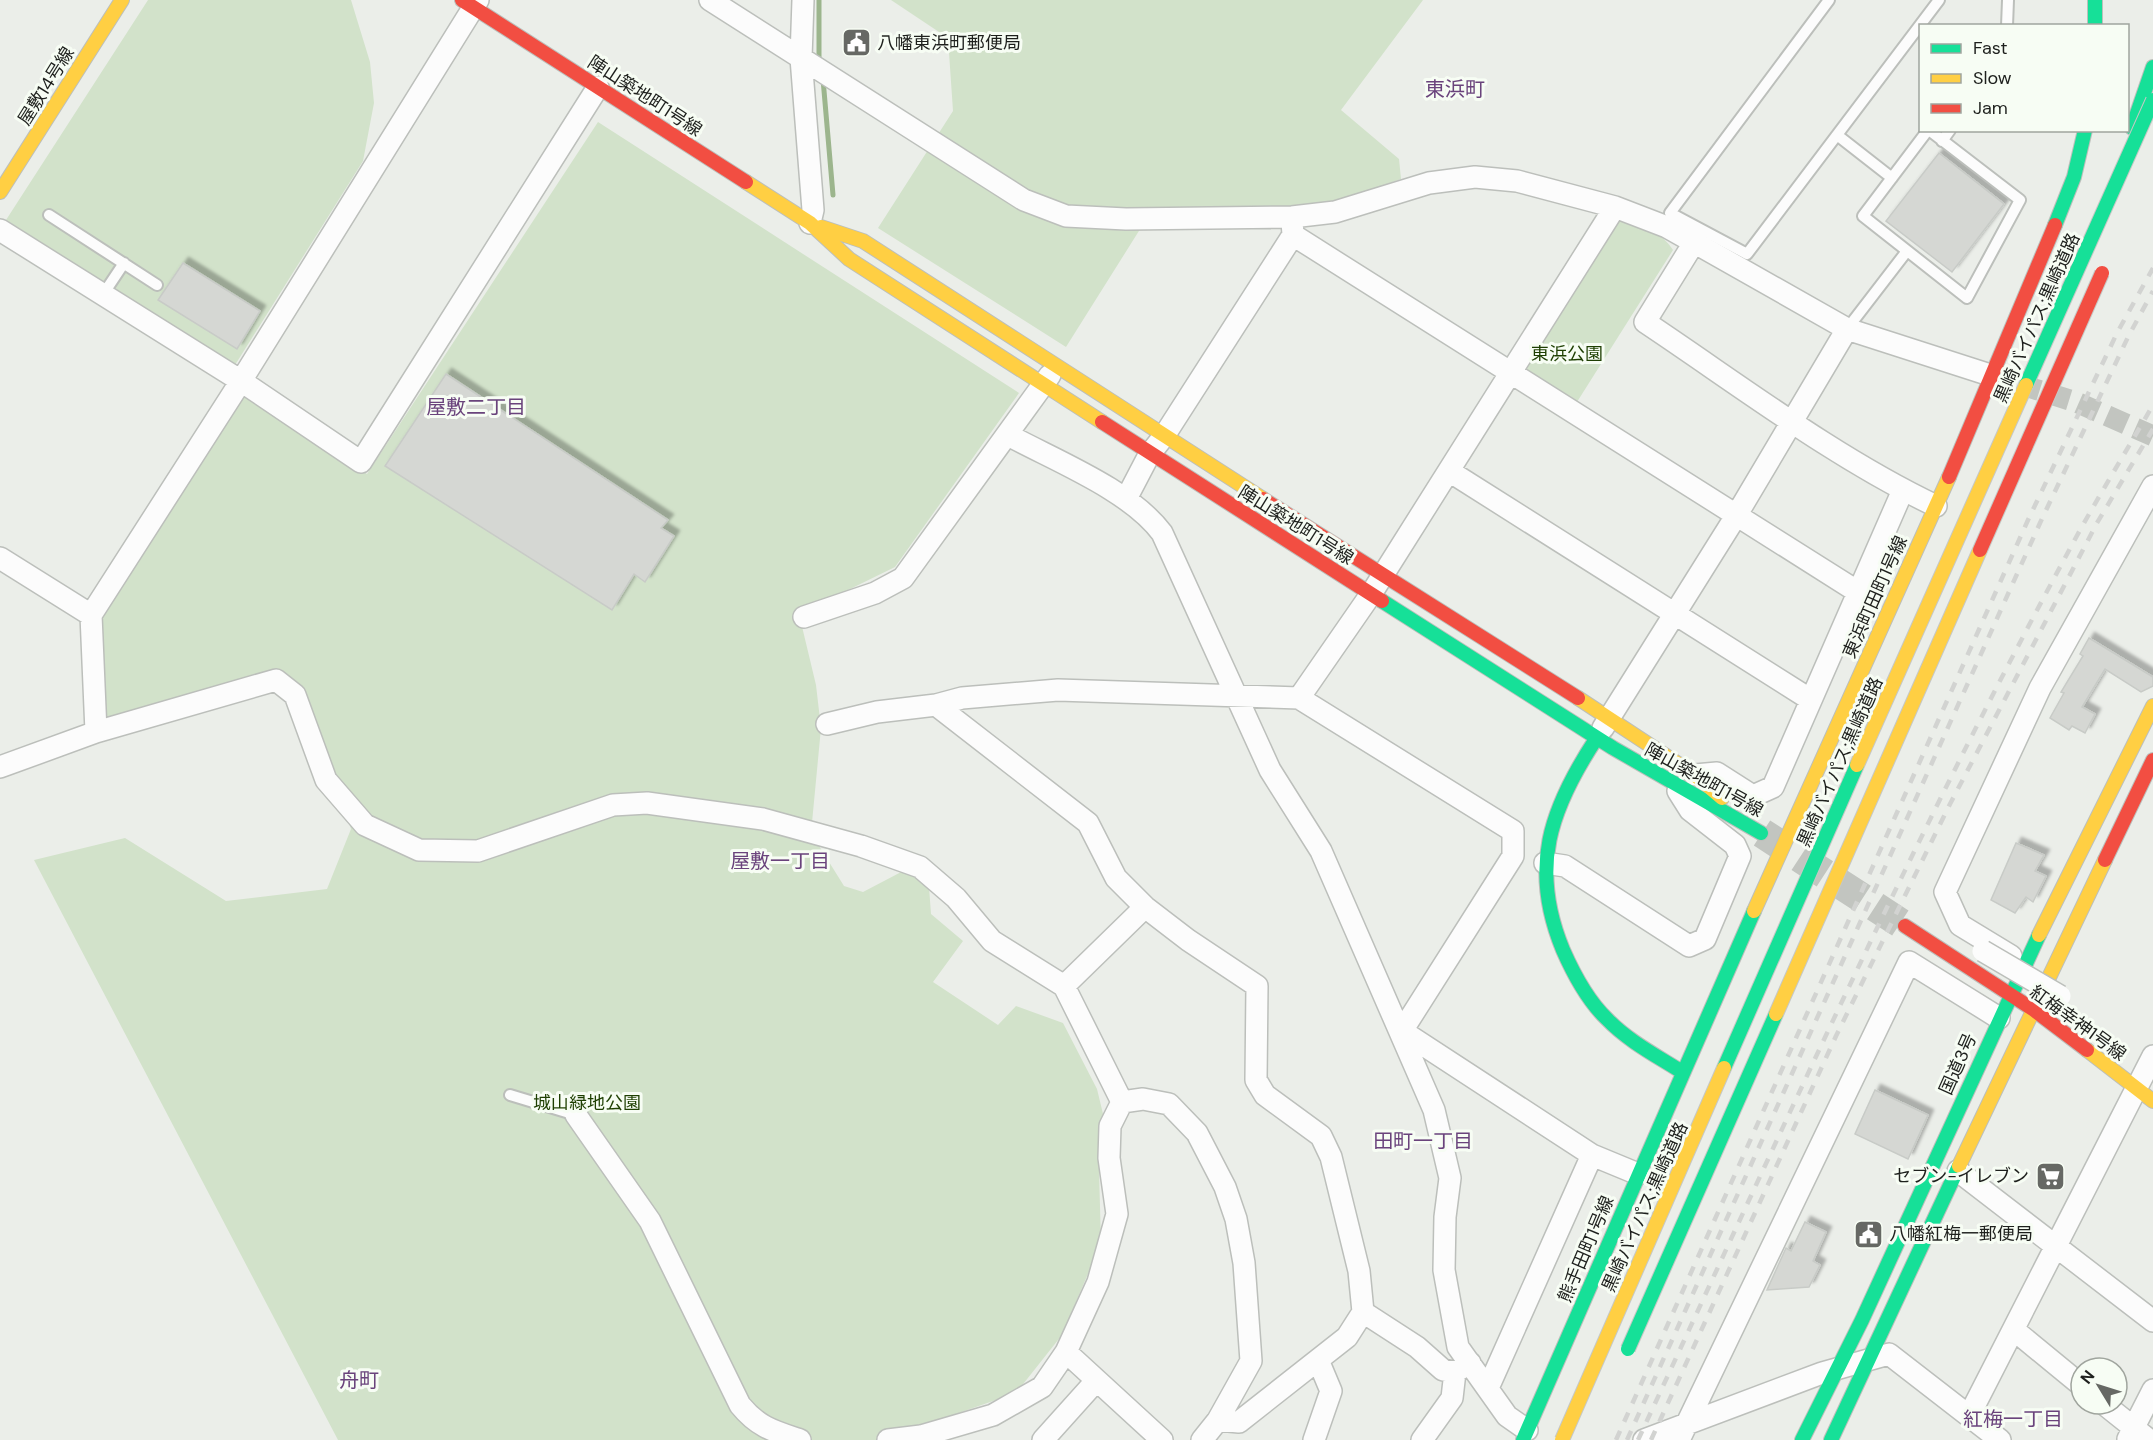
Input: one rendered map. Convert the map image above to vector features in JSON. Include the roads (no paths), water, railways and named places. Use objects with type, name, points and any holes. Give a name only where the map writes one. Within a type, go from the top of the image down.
[{"type":"main road","name":"屋敷14号線","points":[[0,192],[122,0]]},
{"type":"main road","points":[[2095,0],[2095,24]]},
{"type":"main road","name":"陣山築地町1号線","points":[[471,2],[598,87],[810,223],[849,259],[1149,455],[1596,739],[1676,788],[1761,832],[1695,775],[1609,718],[1055,367],[863,241],[810,223]]},
{"type":"main road","points":[[2092,240],[2153,67]]},
{"type":"main road","name":"黒崎バイパス;黒崎道路","points":[[1562,1440],[1804,885],[2153,100]]},
{"type":"main road","name":"東浜町田町1号線","points":[[1682,1072],[1935,506],[2041,260],[2074,177],[2085,132]]},
{"type":"main road","points":[[1620,1366],[2106,263]]},
{"type":"main road","name":"国道3号","points":[[1803,1440],[1839,1368],[2009,996],[2153,706]]},
{"type":"main road","points":[[1596,739],[1572,773],[1555,812],[1545,863],[1544,888],[1547,911],[1581,988],[1613,1025],[1682,1072]]},
{"type":"main road","points":[[1831,1440],[2034,1010],[2144,802],[2153,760]]},
{"type":"main road","points":[[1905,926],[2009,996]]},
{"type":"main road","name":"紅梅幸神1号線","points":[[2009,996],[2034,1010],[2145,1095]]},
{"type":"main road","name":"熊手田町1号線","points":[[1525,1435],[1682,1072]]},
{"type":"street","points":[[710,0],[1024,200],[1066,216],[1292,226],[1430,183],[1475,177],[1517,182],[1615,207],[1668,227],[1847,329],[1990,375]]},
{"type":"street","points":[[803,0],[800,12],[813,210],[810,223]]},
{"type":"street","points":[[96,732],[90,615],[241,381],[471,2]]},
{"type":"street","points":[[0,230],[104,293],[241,381],[361,462],[598,87]]},
{"type":"street","points":[[1299,698],[1371,594],[1615,207]]},
{"type":"street","points":[[1292,226],[1510,373],[1858,592]]},
{"type":"street","points":[[1126,499],[1149,455],[1164,436],[1292,226]]},
{"type":"street","points":[[1695,241],[1645,322],[1793,421],[1903,490],[1935,506]]},
{"type":"street","points":[[1596,739],[1736,516],[1847,329]]},
{"type":"street","points":[[804,617],[875,593],[903,578],[1055,367]]},
{"type":"street","points":[[1008,435],[1126,499],[1151,518],[1162,533],[1270,770],[1321,851],[1434,1110],[1450,1178],[1445,1216],[1444,1270],[1462,1367],[1452,1398],[1422,1440]]},
{"type":"street","points":[[1449,471],[1811,700]]},
{"type":"street","points":[[2025,963],[1960,925],[1945,892],[2040,688],[2153,486]]},
{"type":"street","points":[[1695,775],[1717,773],[1753,796],[1773,788],[1903,490]]},
{"type":"street","points":[[0,558],[90,615]]},
{"type":"street","points":[[0,767],[96,732],[276,680],[295,695],[326,780],[365,825],[419,850],[478,851],[613,805],[647,803],[763,819],[861,846],[920,867],[956,898],[992,941],[1064,986],[1122,1102]]},
{"type":"street","points":[[827,724],[877,712],[936,705],[962,698],[1058,690],[1191,695],[1234,694],[1299,698],[1513,831],[1513,856],[1401,1031]]},
{"type":"street","points":[[936,705],[1088,823],[1116,878],[1145,908],[1257,986],[1256,1080],[1265,1095],[1321,1136],[1331,1156],[1359,1270],[1363,1312],[1347,1337],[1239,1422],[1218,1420]]},
{"type":"street","points":[[1545,863],[1565,866],[1689,946],[1706,939],[1740,856],[1735,845],[1690,810],[1676,788]]},
{"type":"street","points":[[1064,986],[1145,908]]},
{"type":"street","points":[[1983,951],[2060,996]]},
{"type":"street","points":[[1683,1431],[1909,962],[1999,1018]]},
{"type":"street","points":[[1401,1031],[1592,1155],[1638,1174]]},
{"type":"street","points":[[1969,1416],[2058,1246],[2145,1095],[2153,1056]]},
{"type":"street","points":[[1122,1102],[1143,1099],[1169,1104],[1197,1132],[1225,1187],[1236,1219],[1244,1263],[1251,1361],[1218,1420],[1202,1440]]},
{"type":"street","points":[[888,1440],[921,1436],[993,1415],[1042,1387],[1066,1352],[1098,1282],[1116,1214],[1109,1158],[1110,1126],[1122,1102]]},
{"type":"street","points":[[576,1115],[650,1221],[741,1405],[753,1421],[770,1430],[800,1440]]},
{"type":"street","points":[[1488,1388],[1592,1155]]},
{"type":"street","points":[[1958,1171],[2153,1321]]},
{"type":"street","points":[[1363,1312],[1417,1347],[1443,1370],[1462,1367],[1488,1388],[1507,1416],[1525,1435]]},
{"type":"street","points":[[2014,1330],[2069,1375]]},
{"type":"street","points":[[1066,1352],[1162,1440]]},
{"type":"street","points":[[1644,1440],[1683,1431],[1839,1368],[1889,1354],[2000,1440]]},
{"type":"street","points":[[1314,1440],[1331,1391],[1318,1360]]},
{"type":"street","points":[[1043,1440],[1096,1381]]},
{"type":"street","points":[[2116,1416],[2137,1436],[2153,1390]]},
{"type":"lane","points":[[1828,0],[1670,213],[1747,254],[1919,26]]},
{"type":"lane","points":[[1921,24],[1939,0]]},
{"type":"lane","points":[[2007,24],[2008,0]]},
{"type":"lane","points":[[1927,132],[1863,216],[1967,298],[2020,200],[1931,132]]},
{"type":"lane","points":[[1942,141],[1949,132]]},
{"type":"lane","points":[[1837,135],[1892,178]]},
{"type":"lane","points":[[49,215],[157,285]]},
{"type":"lane","points":[[1847,329],[1907,251]]},
{"type":"lane","points":[[104,293],[124,263]]},
{"type":"lane","points":[[510,1095],[576,1115]]},
{"type":"waterway","points":[[819,0],[819,61]]},
{"type":"waterway","points":[[823,79],[833,195]]},
{"type":"tunnel","points":[[1990,375],[2076,402],[2153,436]]},
{"type":"tunnel","points":[[1762,833],[1905,926]]},
{"type":"railway","points":[[1616,1440],[2028,520],[2117,333],[2153,268]]},
{"type":"railway","points":[[1627,1440],[2040,523],[2128,337],[2153,291]]},
{"type":"railway","points":[[1638,1440],[1898,884],[2008,664],[2076,537],[2153,405]]},
{"type":"railway","points":[[1651,1440],[1836,1036],[1950,804],[2097,523],[2153,429]]},
{"type":"place","name":"八幡東浜町郵便局","points":[[856,43]]},
{"type":"place","name":"セブン-イレブン","points":[[2050,1176]]},
{"type":"place","name":"八幡紅梅一郵便局","points":[[1868,1234]]},
{"type":"district","name":"東浜町","points":[[1455,89]]},
{"type":"district","name":"屋敷二丁目","points":[[476,407]]},
{"type":"district","name":"屋敷一丁目","points":[[780,861]]},
{"type":"district","name":"田町一丁目","points":[[1423,1141]]},
{"type":"district","name":"舟町","points":[[359,1380]]},
{"type":"district","name":"紅梅一丁目","points":[[2013,1419]]},
{"type":"park label","name":"東浜公園","points":[[1567,354]]},
{"type":"park label","name":"城山緑地公園","points":[[587,1103]]}]
